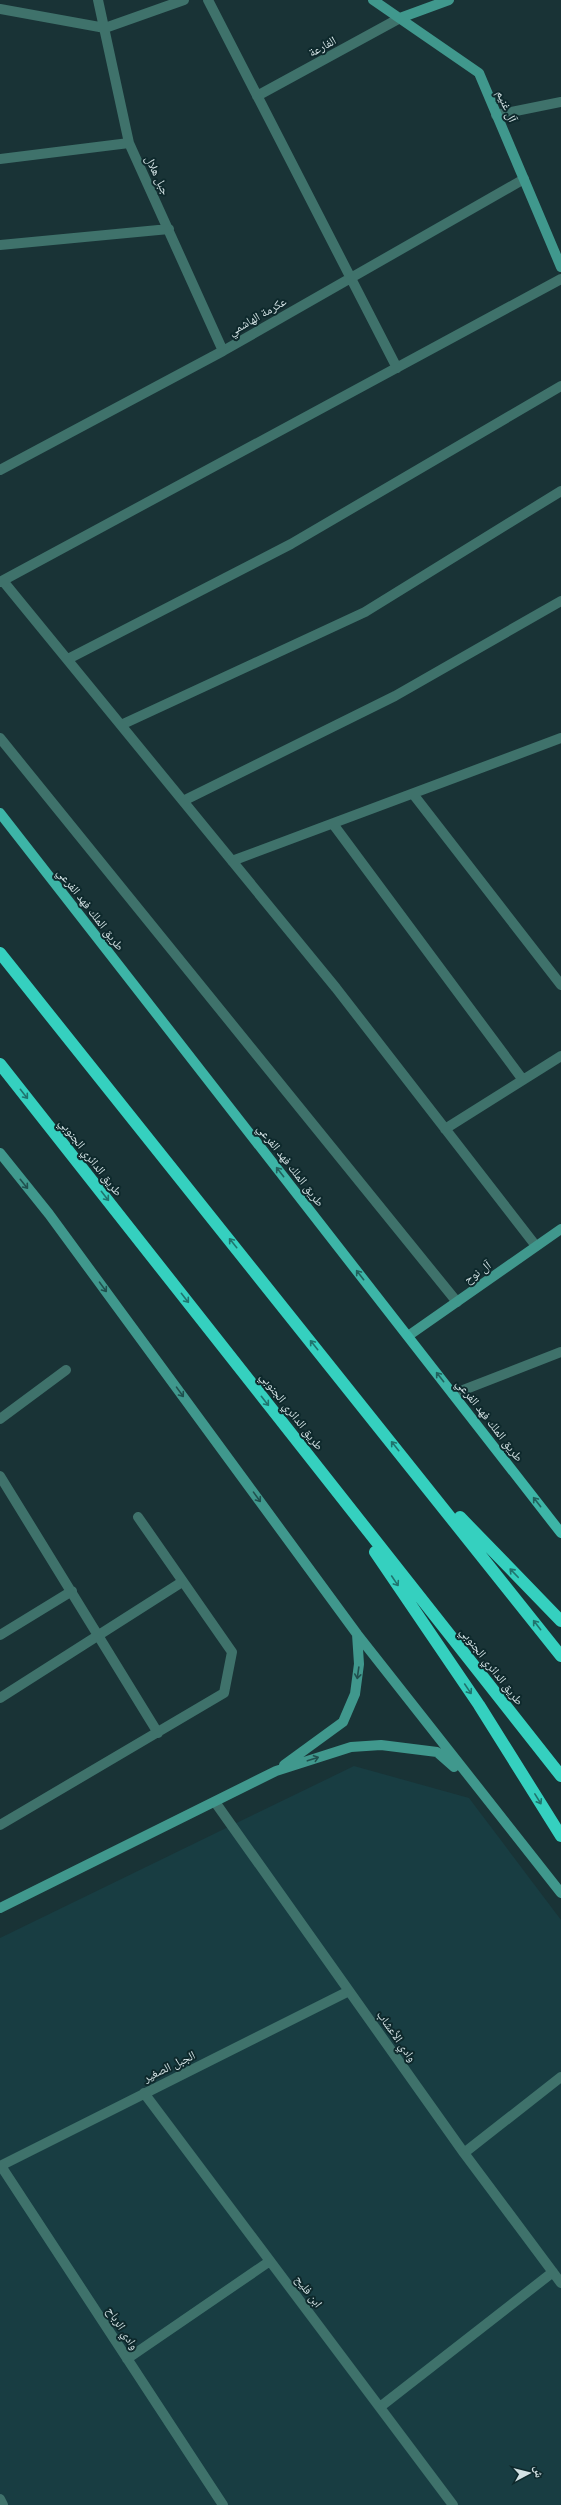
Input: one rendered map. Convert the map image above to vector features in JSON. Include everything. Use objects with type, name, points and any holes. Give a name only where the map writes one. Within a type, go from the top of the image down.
[{"type":"highway","points":[[1,954],[561,1656]]},
{"type":"highway","name":"طريق الدائري الجنوبي","points":[[0,1064],[561,1776]]},
{"type":"highway","points":[[318,1468],[479,1705],[561,1836]]},
{"type":"highway","points":[[414,1470],[561,1621]]},
{"type":"main road","name":"آل غنيم","points":[[373,0],[479,73],[561,267]]},
{"type":"main road","points":[[400,18],[449,0]]},
{"type":"main road","name":"طريق الملك فهد الفرعي","points":[[0,813],[561,1532]]},
{"type":"main road","points":[[0,1153],[49,1214],[357,1634],[471,1782],[561,1893]]},
{"type":"main road","name":"آل نوح","points":[[408,1336],[561,1229]]},
{"type":"main road","points":[[276,1771],[343,1722],[355,1694],[360,1664],[357,1634]]},
{"type":"main road","points":[[0,1908],[276,1771],[351,1747],[381,1745],[437,1752],[471,1782]]},
{"type":"street","name":"جبل هلال","points":[[98,0],[129,143],[224,351]]},
{"type":"street","points":[[0,9],[104,28],[184,0]]},
{"type":"street","points":[[208,0],[397,368]]},
{"type":"street","name":"الفارعة","points":[[257,96],[400,18]]},
{"type":"street","points":[[496,115],[561,102]]},
{"type":"street","points":[[0,160],[129,143]]},
{"type":"street","name":"عكرمة الهاشمي","points":[[0,470],[224,351],[349,277],[524,179]]},
{"type":"street","points":[[0,245],[169,229]]},
{"type":"street","points":[[536,1246],[336,988],[68,659],[1,582],[561,279]]},
{"type":"street","points":[[68,659],[291,544],[561,386]]},
{"type":"street","points":[[121,725],[365,612],[561,491]]},
{"type":"street","points":[[184,801],[395,696],[561,601]]},
{"type":"street","points":[[0,738],[457,1302]]},
{"type":"street","points":[[232,861],[561,738]]},
{"type":"street","points":[[413,794],[561,985]]},
{"type":"street","points":[[333,824],[523,1080]]},
{"type":"street","points":[[445,1129],[561,1056]]},
{"type":"street","points":[[453,1394],[561,1352]]},
{"type":"street","points":[[0,1419],[66,1370]]},
{"type":"street","points":[[0,1476],[99,1634],[158,1733]]},
{"type":"street","points":[[0,1825],[224,1693],[232,1652],[138,1517]]},
{"type":"street","points":[[0,1698],[182,1582]]},
{"type":"street","points":[[0,1635],[72,1591]]},
{"type":"street","name":"وادي الأعشاب","points":[[215,1802],[464,2153],[561,2283]]},
{"type":"street","name":"الجبل الصغير","points":[[0,2166],[349,1991]]},
{"type":"street","points":[[464,2153],[561,2077]]},
{"type":"street","name":"ابن فليح","points":[[144,2093],[453,2505]]},
{"type":"street","name":"وادي الرباح","points":[[0,2166],[223,2505]]},
{"type":"street","points":[[127,2359],[270,2261]]},
{"type":"street","points":[[380,2407],[553,2272]]},
{"type":"street","points":[[0,2499],[3,2505]]},
{"type":"shaded area","points":[[354,1766],[469,1798],[561,1920],[561,2505],[0,2505],[0,1938]]}]
